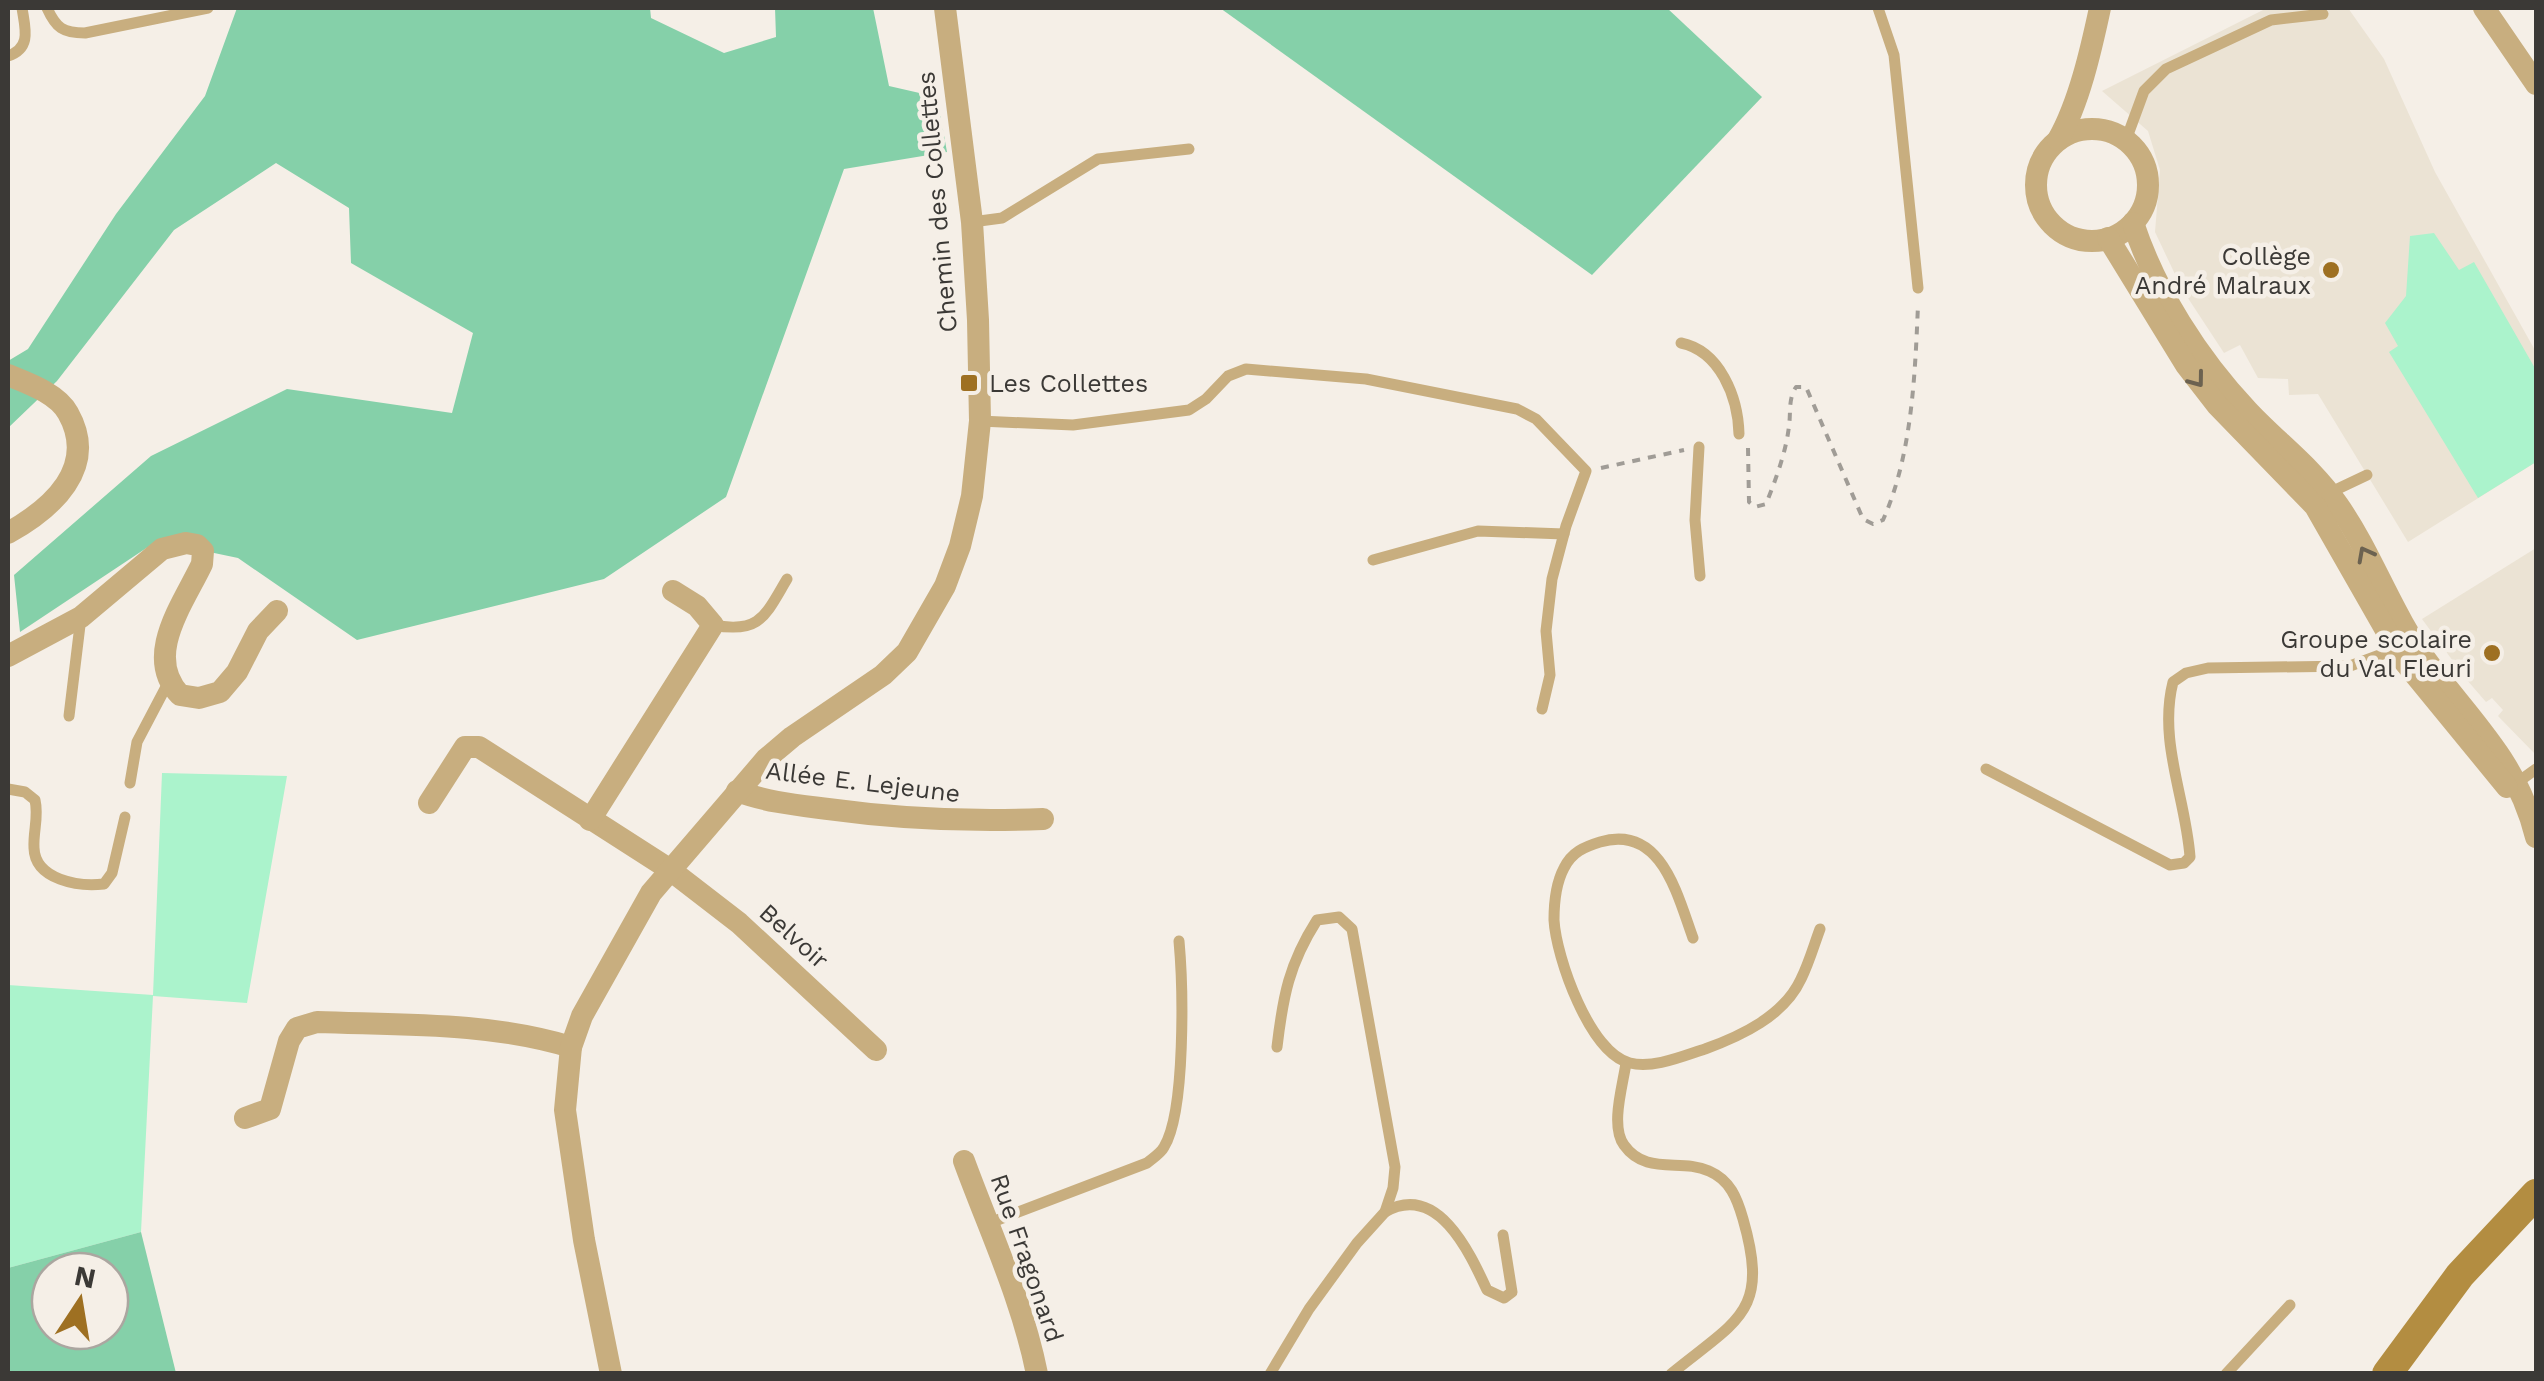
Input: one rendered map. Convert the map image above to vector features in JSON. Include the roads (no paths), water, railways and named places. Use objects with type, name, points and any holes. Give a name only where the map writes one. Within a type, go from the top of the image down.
[{"type":"street","name":"Chemin des Collettes","points":[[611,1374],[584,1240],[566,1110],[571,1047],[582,1016],[651,893],[766,759],[883,676],[908,652],[945,586],[960,546],[972,496],[980,421],[972,222],[945,8]]},
{"type":"street","points":[[2085,72],[2088,101],[2096,116],[2145,165],[2148,180],[2147,196],[2133,223],[2108,238],[2082,240],[2058,230],[2042,210],[2036,185],[2049,149],[2069,121],[2100,8]]},
{"type":"street","points":[[2484,8],[2536,84]]},
{"type":"street","points":[[2058,140],[2082,130],[2119,136]]},
{"type":"street","points":[[2133,223],[2157,283],[2201,353],[2246,410],[2288,446],[2329,494],[2410,639],[2499,752],[2527,775],[2536,837]]},
{"type":"street","points":[[2108,238],[2202,386],[2315,506],[2396,649],[2530,810]]},
{"type":"street","points":[[8,375],[40,389],[68,411],[77,445],[72,475],[55,501],[8,532]]},
{"type":"street","points":[[8,656],[81,617],[162,549],[186,542],[203,552],[202,564],[166,638],[162,661],[168,683],[180,695],[200,698],[220,692],[237,672],[258,632],[277,611]]},
{"type":"street","points":[[590,820],[713,625],[697,606],[674,591]]},
{"type":"street","points":[[429,803],[465,747],[479,748],[670,869]]},
{"type":"street","name":"Allée E. Lejeune","points":[[738,791],[759,799],[894,818],[966,822],[1043,818]]},
{"type":"street","name":"Belvoir","points":[[670,869],[739,923],[876,1050]]},
{"type":"street","points":[[245,1118],[270,1109],[288,1041],[297,1028],[317,1022],[464,1028],[532,1035],[571,1047]]},
{"type":"street","name":"Rue Fragonard","points":[[964,1161],[1007,1266],[1037,1374]]},
{"type":"street","points":[[2387,1374],[2460,1274],[2536,1194]]},
{"type":"lane","points":[[8,56],[22,48],[26,38],[22,8]]},
{"type":"lane","points":[[48,8],[56,26],[66,33],[85,33],[208,8]]},
{"type":"lane","points":[[1878,8],[1894,55],[1918,288]]},
{"type":"lane","points":[[2119,136],[2144,90],[2166,69],[2271,20],[2324,14]]},
{"type":"lane","points":[[972,222],[1002,218],[1098,159],[1190,149]]},
{"type":"lane","points":[[1680,342],[1699,346],[1710,357],[1733,393],[1740,434]]},
{"type":"lane","points":[[980,421],[1072,425],[1190,410],[1228,376],[1246,369],[1366,379],[1516,409],[1536,419],[1586,471],[1552,579],[1546,631],[1550,675],[1542,710]]},
{"type":"lane","points":[[1699,447],[1695,520],[1700,576]]},
{"type":"lane","points":[[2329,494],[2367,475]]},
{"type":"lane","points":[[1373,560],[1478,531],[1564,534]]},
{"type":"lane","points":[[713,625],[749,627],[764,618],[788,579]]},
{"type":"lane","points":[[69,716],[81,617]]},
{"type":"lane","points":[[1986,769],[2170,865],[2184,863],[2190,856],[2170,733],[2169,696],[2173,682],[2186,673],[2208,668],[2350,666],[2396,649]]},
{"type":"lane","points":[[130,783],[138,742],[168,683]]},
{"type":"lane","points":[[8,789],[25,792],[35,800],[38,814],[34,850],[42,868],[67,882],[104,884],[112,873],[125,816]]},
{"type":"lane","points":[[1694,938],[1667,870],[1647,846],[1629,839],[1605,840],[1578,849],[1564,867],[1556,892],[1554,922],[1568,979],[1593,1030],[1626,1062],[1641,1064],[1680,1057],[1744,1035],[1800,983],[1820,929]]},
{"type":"lane","points":[[1277,1046],[1285,986],[1299,948],[1317,920],[1339,917],[1352,928],[1395,1167],[1385,1212]]},
{"type":"lane","points":[[987,1224],[1147,1163],[1164,1150],[1172,1127],[1179,1070],[1184,991],[1179,941]]},
{"type":"lane","points":[[1626,1062],[1618,1124],[1621,1142],[1635,1156],[1659,1166],[1704,1168],[1721,1177],[1736,1196],[1754,1259],[1752,1294],[1738,1320],[1670,1374]]},
{"type":"lane","points":[[1270,1374],[1309,1309],[1385,1212],[1400,1204],[1418,1204],[1442,1218],[1469,1250],[1487,1290],[1504,1298],[1512,1292],[1503,1236]]},
{"type":"lane","points":[[2226,1374],[2290,1305]]},
{"type":"place","name":"Collège André Malraux","points":[[2331,270]]},
{"type":"place","name":"Les Collettes","points":[[969,383]]},
{"type":"place","name":"Groupe scolaire du Val Fleuri","points":[[2492,653]]}]
